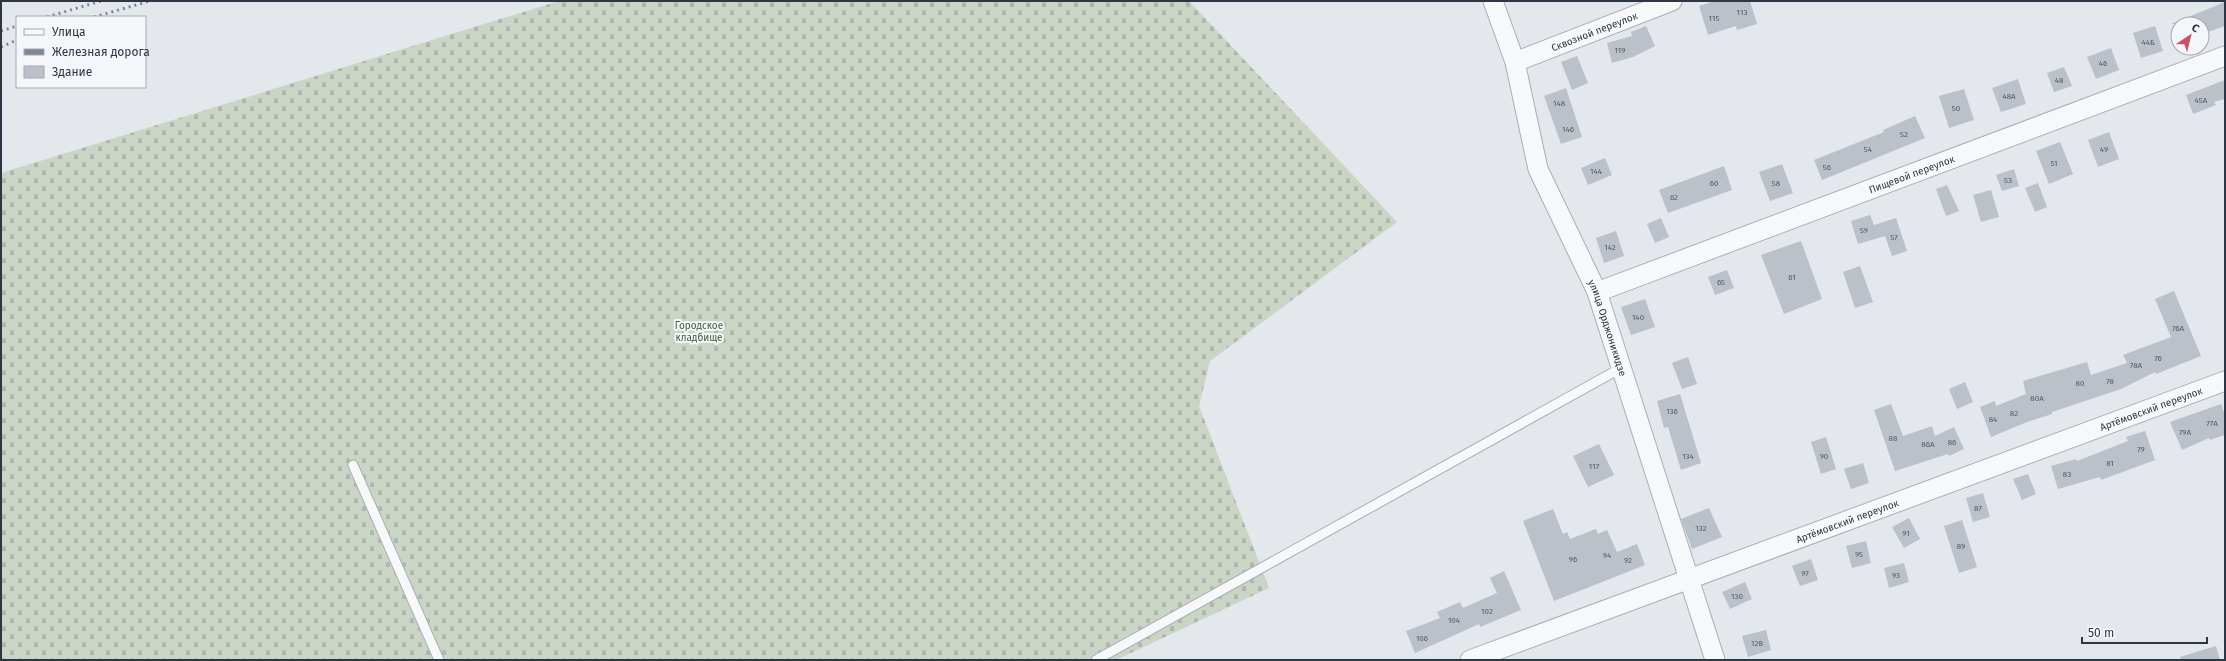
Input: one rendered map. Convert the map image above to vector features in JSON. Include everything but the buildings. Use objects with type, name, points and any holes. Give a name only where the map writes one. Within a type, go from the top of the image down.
[{"type":"street","name":"улица Орджоникидзе","points":[[1493,1],[1516,62],[1538,169],[1597,292],[1715,660]]},
{"type":"street","name":"Сквозной переулок","points":[[1516,62],[1672,1]]},
{"type":"street","name":"Пищевой переулок","points":[[1597,292],[2225,56]]},
{"type":"street","name":"Артёмовский переулок","points":[[1470,660],[1689,578],[2225,382]]},
{"type":"lane","points":[[1096,660],[1622,368]]},
{"type":"lane","points":[[353,465],[439,660]]},
{"type":"green space","name":"Городское кладбище","points":[[559,1],[1189,1],[1397,222],[1210,361],[1199,406],[1269,588],[1116,660],[1,660],[1,173]]},
{"type":"railway","points":[[50,16],[101,1]]},
{"type":"railway","points":[[98,16],[150,1]]},
{"type":"railway","points":[[1,31],[16,26]]},
{"type":"railway","points":[[1,47],[16,40]]}]
